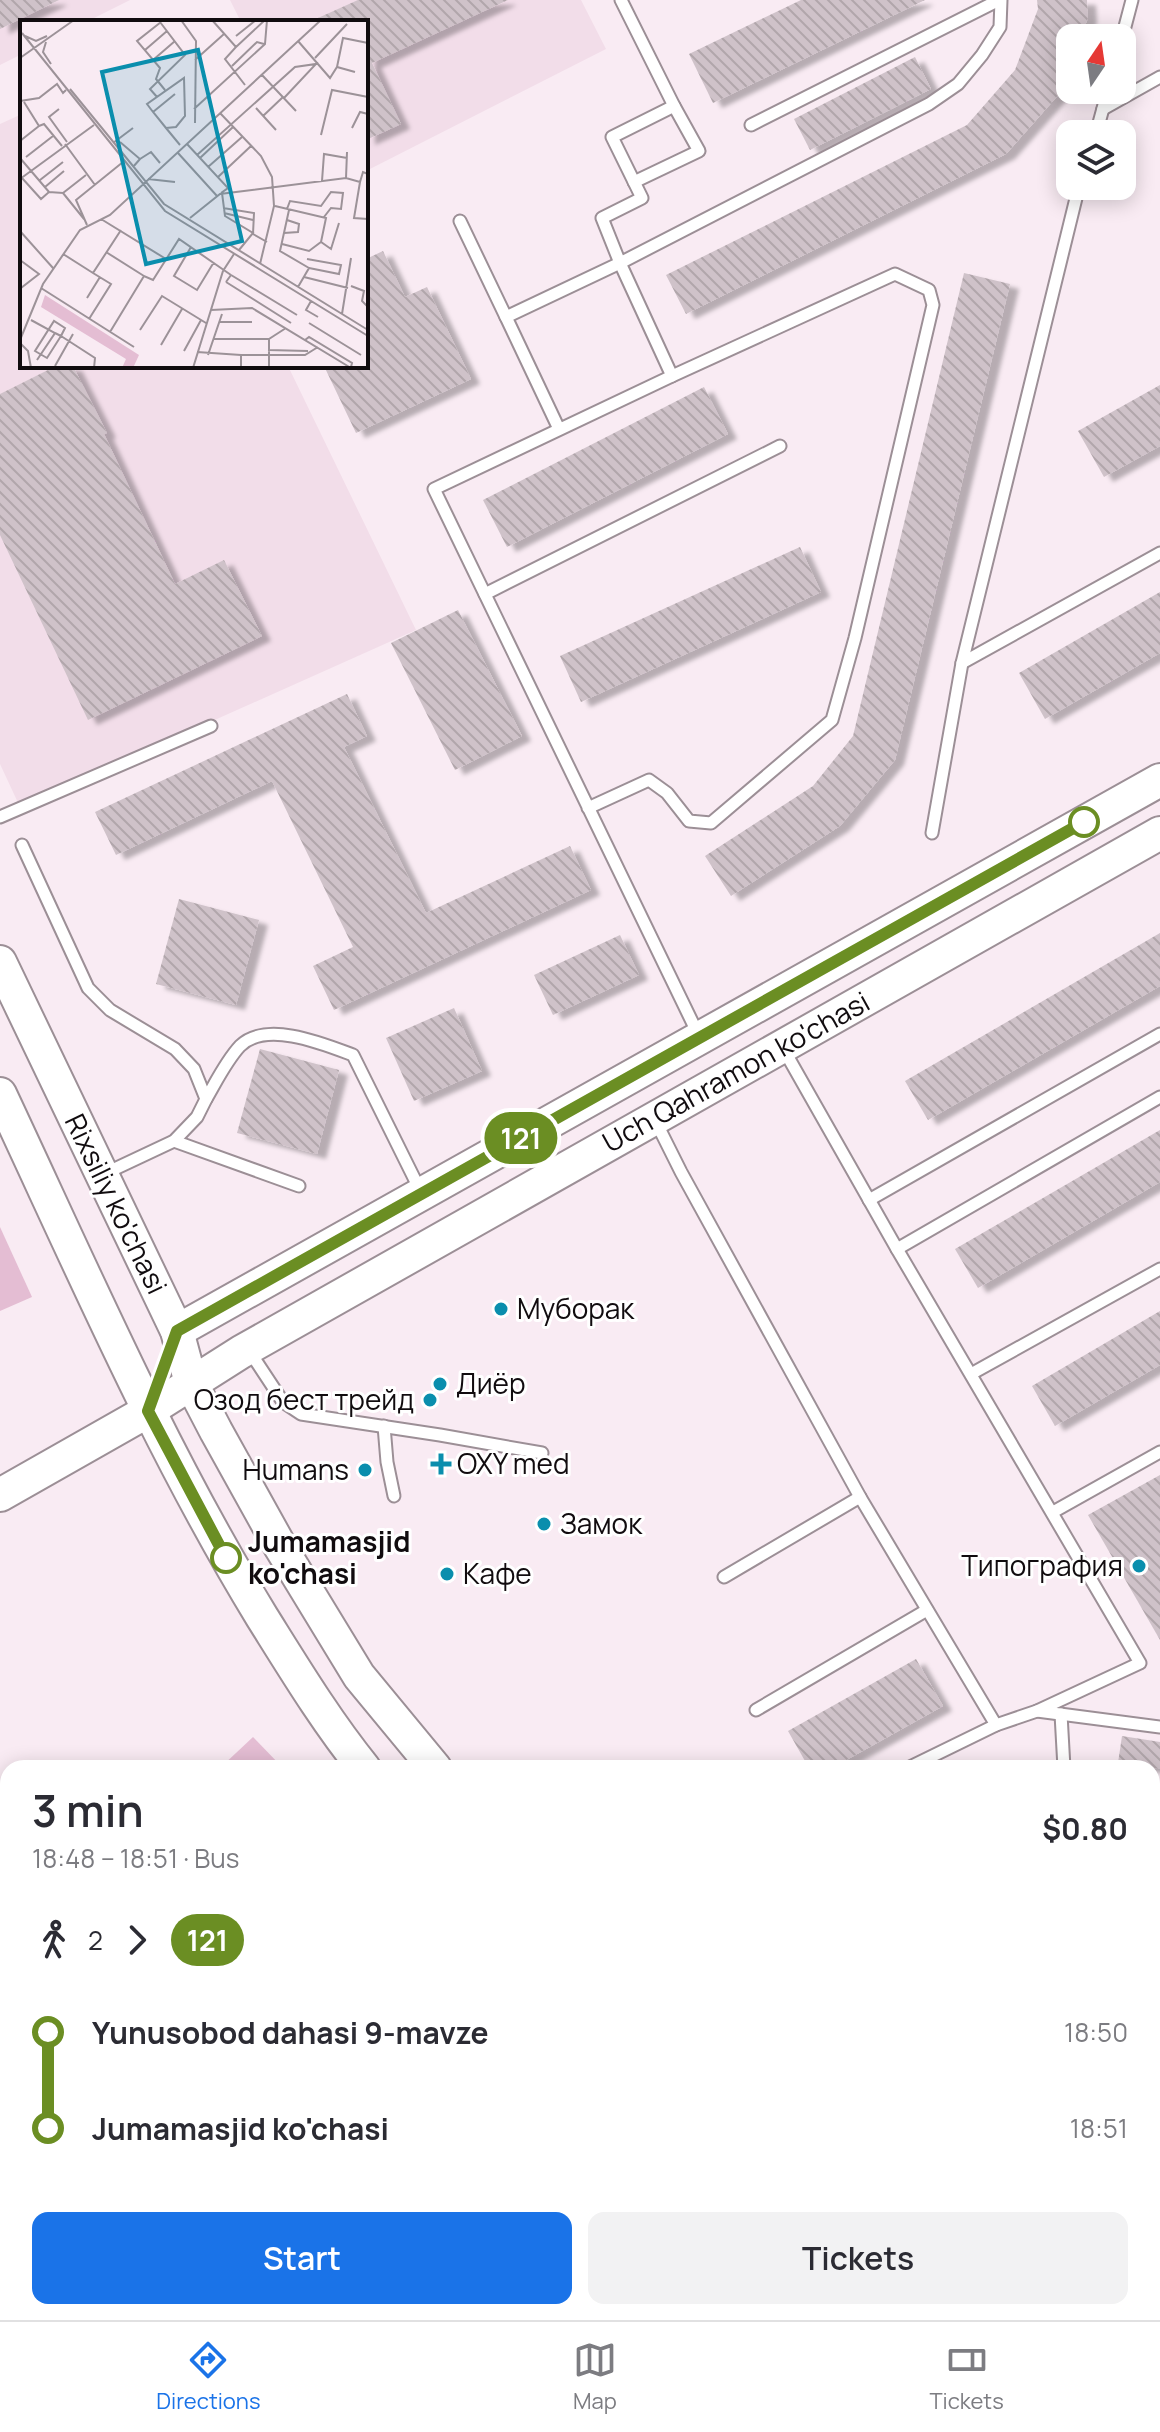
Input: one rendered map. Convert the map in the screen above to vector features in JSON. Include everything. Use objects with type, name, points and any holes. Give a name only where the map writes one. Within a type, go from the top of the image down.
[{"type":"main road","name":"Uch Qahramon ko'chasi","points":[[177,1331],[1160,780]]},
{"type":"main road","name":"Uch Qahramon ko'chasi","points":[[0,1495],[148,1411],[247,1348],[1160,833]]},
{"type":"main road","points":[[903,925],[924,966]]},
{"type":"main road","name":"Rixsiliy ko'chasi","points":[[0,962],[7,1006],[102,1175],[177,1331],[191,1383],[216,1431],[281,1548],[359,1676],[428,1760]]},
{"type":"main road","name":"Rixsiliy ko'chasi","points":[[0,1094],[148,1411],[226,1558],[293,1667],[358,1760]]},
{"type":"main road","points":[[148,1411],[177,1331]]},
{"type":"lane","points":[[621,0],[699,151],[634,182]]},
{"type":"lane","points":[[506,317],[620,263],[938,98],[958,84],[988,46],[1000,27],[1000,0],[751,125]]},
{"type":"lane","points":[[1126,24],[1132,0]]},
{"type":"lane","points":[[1103,109],[1160,77]]},
{"type":"lane","points":[[1100,120],[1104,104]]},
{"type":"lane","points":[[672,376],[602,218],[642,198],[612,137],[674,106]]},
{"type":"lane","points":[[932,833],[962,663],[1076,200]]},
{"type":"lane","points":[[460,221],[559,429]]},
{"type":"lane","points":[[588,808],[649,780],[667,793],[689,821],[711,823],[832,720],[855,638],[933,305],[929,290],[895,274],[434,489],[588,808],[700,1039]]},
{"type":"lane","points":[[485,594],[780,446]]},
{"type":"lane","points":[[962,663],[1160,553]]},
{"type":"lane","points":[[0,817],[211,726]]},
{"type":"lane","points":[[22,845],[88,988],[110,1010],[175,1049],[194,1069],[206,1099]]},
{"type":"lane","points":[[102,1175],[174,1141],[197,1117],[241,1045],[263,1034],[305,1038],[353,1055],[422,1194]]},
{"type":"lane","points":[[869,1200],[1160,1034]]},
{"type":"lane","points":[[782,1046],[897,1249],[1140,1663],[1037,1711],[996,1725],[924,1760]]},
{"type":"lane","points":[[897,1249],[1160,1097]]},
{"type":"lane","points":[[654,1118],[860,1497],[996,1725]]},
{"type":"lane","points":[[174,1141],[299,1186]]},
{"type":"lane","points":[[971,1374],[1160,1269]]},
{"type":"lane","points":[[247,1348],[283,1402],[301,1414],[542,1453]]},
{"type":"lane","points":[[384,1426],[394,1496]]},
{"type":"lane","points":[[1053,1512],[1160,1452]]},
{"type":"lane","points":[[724,1577],[860,1497]]},
{"type":"lane","points":[[756,1710],[927,1610]]},
{"type":"lane","points":[[1037,1711],[1160,1727]]},
{"type":"lane","points":[[1061,1714],[1064,1760]]},
{"type":"shaded area","points":[[0,0],[130,0],[90,20],[20,20],[20,55],[0,65]]},
{"type":"shaded area","points":[[230,0],[581,0],[606,49],[368,170],[368,20],[240,20]]},
{"type":"shaded area","points":[[20,115],[20,368],[289,368],[416,630],[20,807],[0,764],[0,124]]},
{"type":"shaded area","points":[[0,1227],[32,1297],[0,1311]]},
{"type":"shaded area","points":[[253,1737],[275,1760],[229,1760]]},
{"type":"building","points":[[0,0],[59,0],[0,29]]},
{"type":"building","points":[[358,0],[508,0],[372,63],[401,124],[368,139],[368,20],[313,20]]},
{"type":"building","points":[[801,0],[925,0],[713,103],[689,54]]},
{"type":"building","points":[[1037,0],[1087,0],[1088,18],[1086,24],[1056,24],[1056,98],[1006,154],[686,314],[666,275],[967,125],[1015,70],[1038,9]]},
{"type":"building","points":[[915,57],[931,89],[810,150],[794,119]]},
{"type":"building","points":[[383,251],[405,297],[427,287],[471,379],[356,433],[325,368],[368,368],[368,258]]},
{"type":"building","points":[[964,273],[1010,284],[895,760],[840,826],[731,896],[705,856],[813,786],[853,736]]},
{"type":"building","points":[[52,368],[74,368],[175,584],[224,560],[262,636],[88,720],[0,535],[0,394]]},
{"type":"building","points":[[1160,385],[1160,446],[1104,477],[1078,431]]},
{"type":"building","points":[[704,387],[728,434],[507,547],[483,500]]},
{"type":"building","points":[[800,547],[821,592],[581,702],[560,656]]},
{"type":"building","points":[[1160,592],[1160,653],[1045,719],[1019,673]]},
{"type":"building","points":[[458,610],[522,736],[455,770],[391,643]]},
{"type":"building","points":[[347,694],[367,736],[344,747],[426,913],[570,846],[591,890],[334,1010],[313,966],[353,947],[272,781],[116,855],[95,812]]},
{"type":"building","points":[[179,899],[259,920],[236,1005],[156,984]]},
{"type":"building","points":[[1160,933],[1160,986],[928,1120],[905,1081]]},
{"type":"building","points":[[620,935],[639,975],[553,1015],[534,975]]},
{"type":"building","points":[[454,1008],[482,1071],[414,1101],[386,1038]]},
{"type":"building","points":[[260,1049],[339,1070],[317,1154],[237,1133]]},
{"type":"building","points":[[1160,1130],[1160,1182],[978,1288],[955,1249]]},
{"type":"building","points":[[1160,1311],[1160,1365],[1055,1426],[1032,1386]]},
{"type":"building","name":"Типография","points":[[1160,1475],[1160,1640],[1088,1515]]},
{"type":"building","points":[[916,1659],[943,1706],[846,1760],[804,1760],[788,1731]]},
{"type":"building","points":[[1122,1736],[1160,1742],[1160,1760],[1118,1760]]},
{"type":"bus line","name":"121","points":[[226,1558],[148,1411],[177,1331],[1084,822]]},
{"type":"place","name":"Муборак","points":[[501,1309]]},
{"type":"place","name":"Диёр","points":[[440,1384]]},
{"type":"place","name":"Озод бест трейд","points":[[430,1400]]},
{"type":"place","name":"OXY med","points":[[441,1464]]},
{"type":"place","name":"Humans","points":[[365,1470]]},
{"type":"place","name":"Замок","points":[[544,1524]]},
{"type":"place","name":"Jumamasjid ko'chasi","points":[[226,1558]]},
{"type":"place","name":"Типография","points":[[1139,1566]]},
{"type":"place","name":"Кафе","points":[[447,1574]]}]
